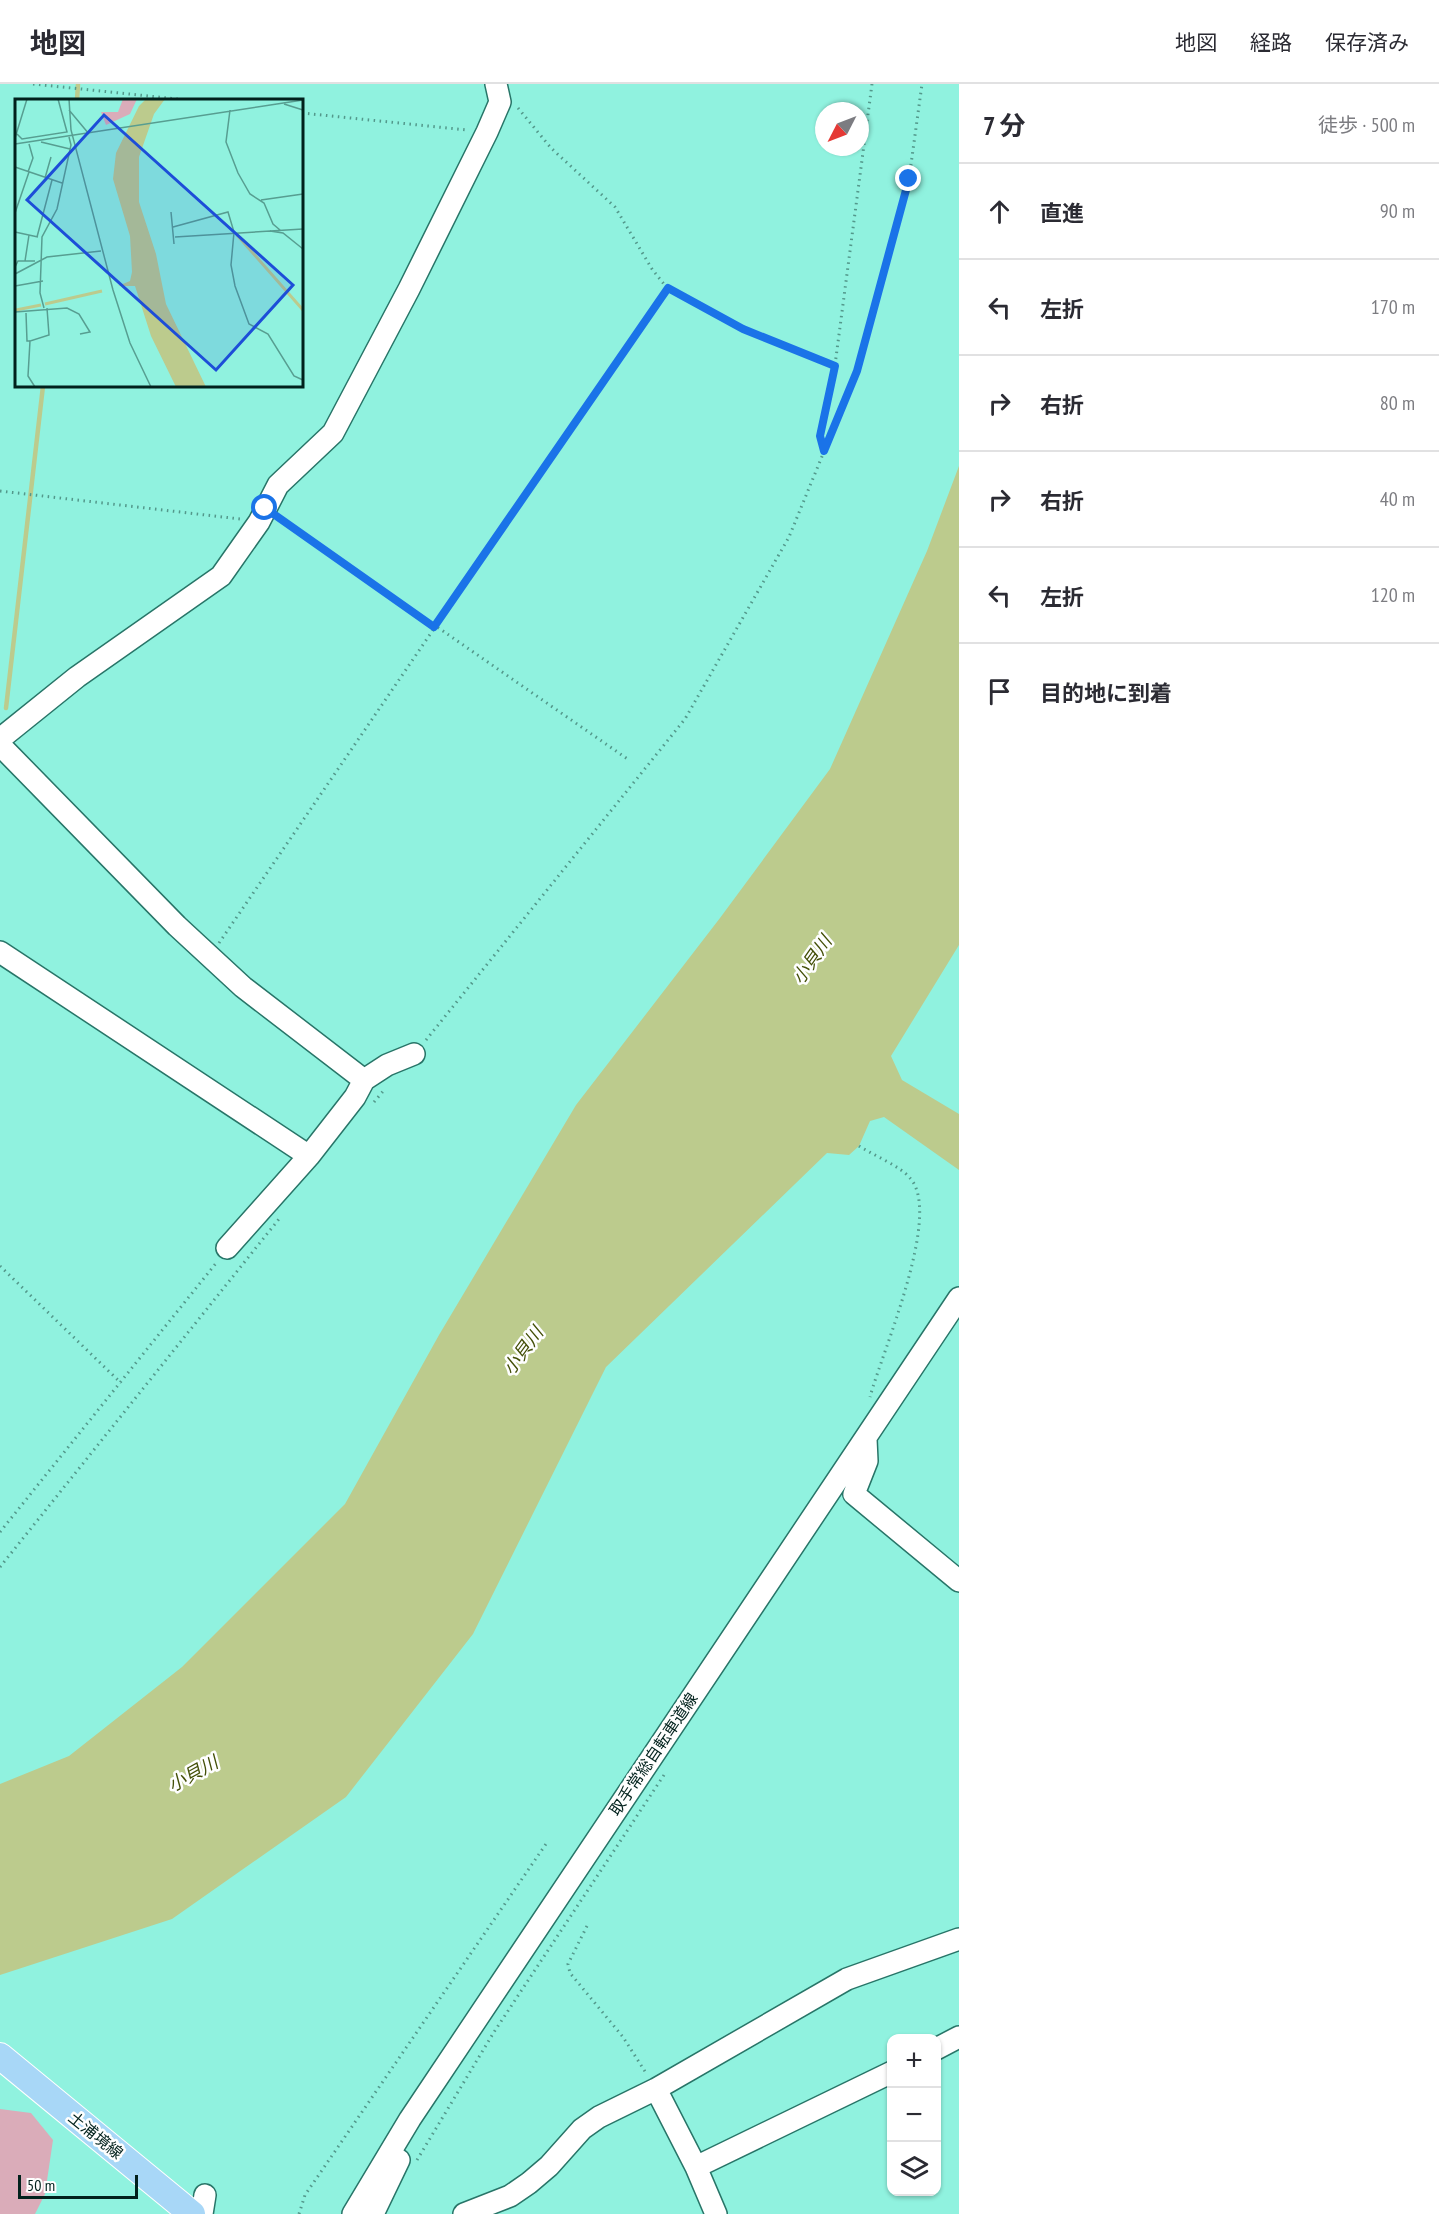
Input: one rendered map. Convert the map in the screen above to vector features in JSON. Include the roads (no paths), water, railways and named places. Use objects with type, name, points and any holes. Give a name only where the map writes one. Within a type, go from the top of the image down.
[{"type":"main road","name":"土浦境線","points":[[0,2056],[200,2208]]},
{"type":"street","points":[[0,739],[77,677],[221,576],[262,515],[278,485],[333,433],[409,289],[487,132],[498,93]]},
{"type":"street","points":[[0,746],[102,852],[243,987],[364,1080]]},
{"type":"street","points":[[0,952],[309,1156]]},
{"type":"street","points":[[227,1248],[309,1156],[355,1097],[364,1080],[387,1065],[414,1054]]},
{"type":"street","name":"取手常総自転車道線","points":[[353,2214],[410,2119],[959,1298]]},
{"type":"street","points":[[866,1439],[867,1461],[854,1494],[959,1581]]},
{"type":"street","points":[[464,2214],[510,2196],[549,2166],[582,2129],[620,2105],[656,2089],[848,1979],[959,1939]]},
{"type":"street","points":[[941,2046],[959,2037]]},
{"type":"street","points":[[696,2167],[887,2074]]},
{"type":"street","points":[[656,2089],[696,2167],[716,2214]]},
{"type":"street","points":[[374,2214],[415,2128],[410,2119]]},
{"type":"water","name":"小貝川","points":[[959,466],[959,945],[891,1056],[902,1080],[959,1114],[959,1170],[884,1117],[870,1121],[859,1146],[849,1155],[827,1153],[606,1367],[473,1634],[346,1797],[172,1919],[0,1975],[0,1784],[69,1756],[182,1667],[345,1504],[439,1335],[576,1105],[720,918],[830,769],[927,551]]},
{"type":"waterway","points":[[77,99],[78,84]]},
{"type":"waterway","points":[[6,708],[43,387]]}]
